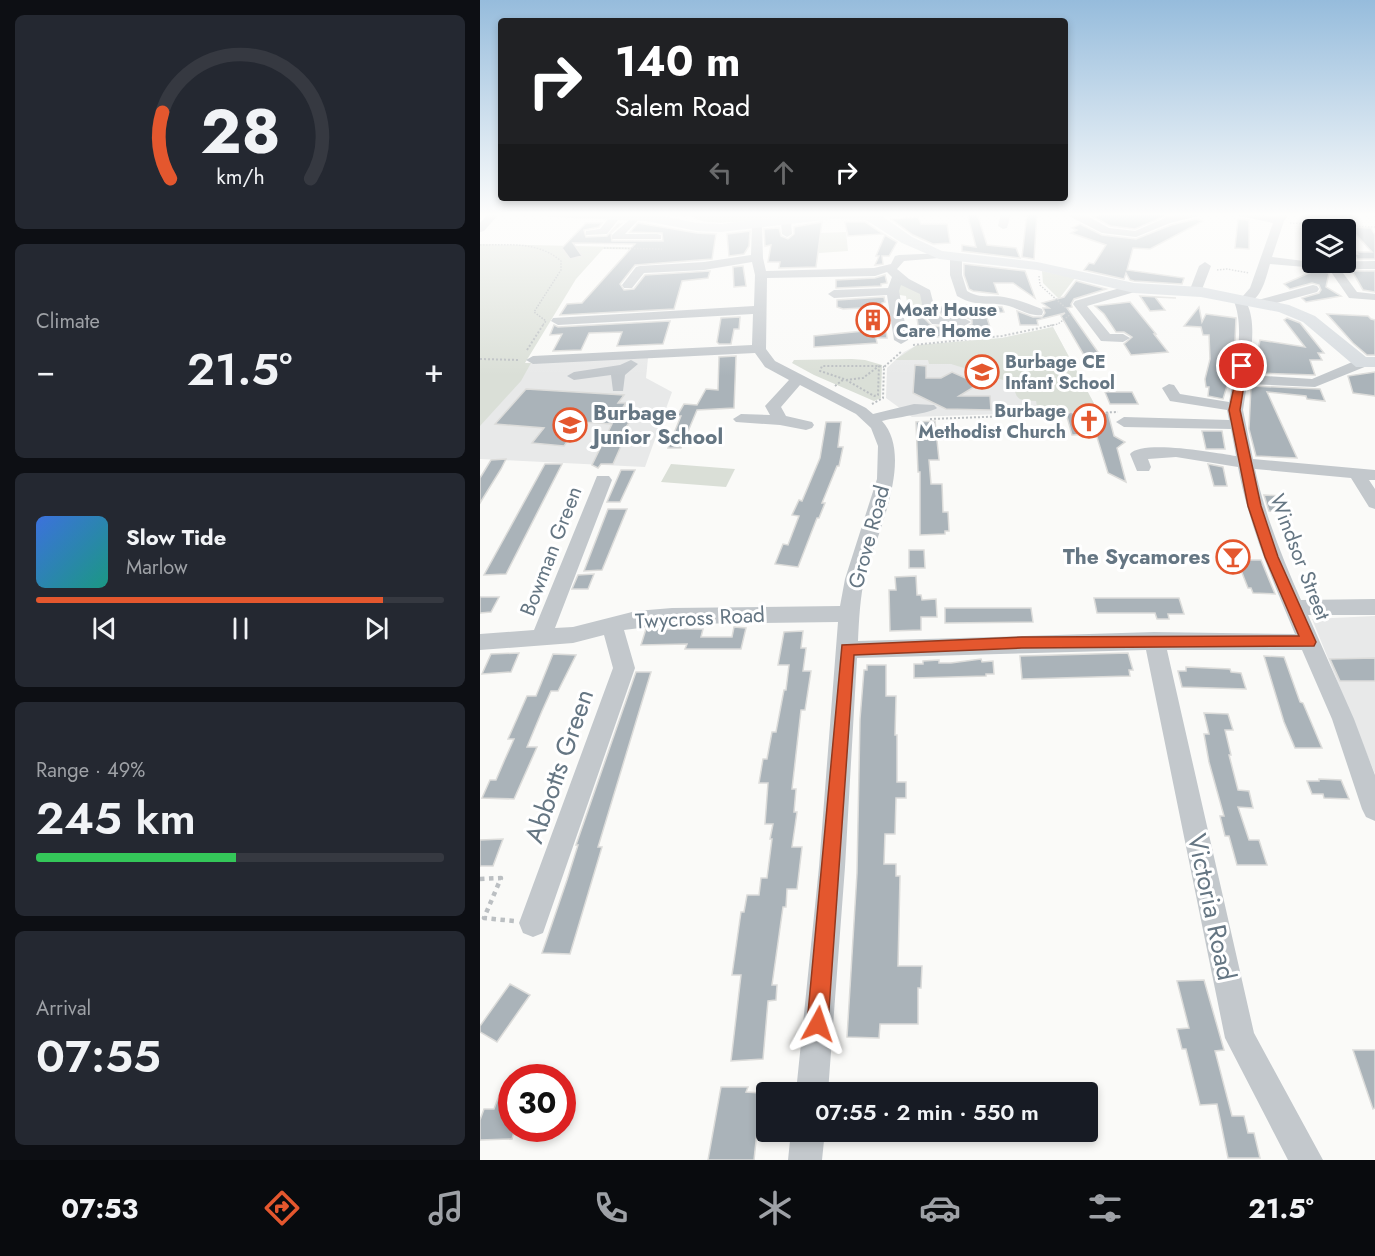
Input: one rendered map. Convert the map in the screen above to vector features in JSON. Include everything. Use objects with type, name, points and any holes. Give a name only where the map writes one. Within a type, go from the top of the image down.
[{"type":"main road","points":[[1042,267],[1134,288],[1195,292],[1249,300],[1309,318],[1369,362]]},
{"type":"street","points":[[628,285],[641,267]]},
{"type":"street","points":[[759,267],[761,275],[759,349],[770,363],[865,415],[912,407],[926,414]]},
{"type":"street","points":[[896,267],[893,291],[901,340]]},
{"type":"street","points":[[956,267],[960,293],[976,302],[995,300],[1018,304],[1037,312]]},
{"type":"street","points":[[1249,300],[1256,289],[1262,267]]},
{"type":"street","points":[[761,275],[814,268],[894,273],[926,293],[930,314],[937,321],[964,322]]},
{"type":"street","points":[[1195,292],[1204,269]]},
{"type":"street","points":[[1338,273],[1353,295],[1371,297]]},
{"type":"street","points":[[1123,338],[1106,338],[1073,306],[1134,288]]},
{"type":"street","points":[[1249,300],[1313,289]]},
{"type":"street","points":[[834,294],[893,291]]},
{"type":"street","name":"Windsor Street","points":[[1249,300],[1244,310],[1245,330],[1241,379],[1235,416],[1254,506],[1272,557],[1343,720],[1375,809]]},
{"type":"street","points":[[558,321],[759,310]]},
{"type":"street","points":[[527,360],[759,349]]},
{"type":"street","points":[[618,388],[618,373],[646,354]]},
{"type":"street","points":[[1241,379],[1300,384],[1315,383],[1369,362]]},
{"type":"street","points":[[574,376],[623,369]]},
{"type":"street","points":[[780,420],[773,406],[798,379]]},
{"type":"street","points":[[1169,388],[1175,398],[1235,416]]},
{"type":"street","name":"Grove Road","points":[[813,1082],[832,867],[849,614],[855,579],[886,479],[886,446],[878,426],[865,415]]},
{"type":"street","points":[[1124,417],[1197,422],[1235,416]]},
{"type":"street","points":[[741,419],[780,420],[806,425]]},
{"type":"street","points":[[1143,467],[1138,454],[1176,452],[1245,463],[1375,475]]},
{"type":"street","points":[[1356,473],[1375,503]]},
{"type":"street","name":"Bowman Green","points":[[541,638],[603,480]]},
{"type":"street","points":[[1295,608],[1375,607]]},
{"type":"street","name":"Twycross Road","points":[[480,642],[573,635],[636,619],[672,616],[849,614]]},
{"type":"street","name":"Abbotts Green","points":[[534,923],[624,668],[612,626]]},
{"type":"street","points":[[847,650],[1000,643],[1154,640],[1308,642]]},
{"type":"street","name":"Victoria Road","points":[[1154,640],[1240,1038],[1306,1160]]},
{"type":"street","points":[[806,1160],[807,1142]]},
{"type":"path","points":[[480,359],[527,360],[546,321],[534,312],[561,267]]},
{"type":"path","points":[[865,415],[883,399],[884,367],[902,350],[915,343],[1002,336],[1058,324],[1071,315],[1073,306],[1040,285],[1037,267]]},
{"type":"path","points":[[1204,269],[1227,269],[1260,276]]},
{"type":"path","points":[[879,366],[863,378],[845,379],[825,375],[820,371],[822,366],[833,364],[879,366],[884,367]]},
{"type":"path","points":[[845,379],[863,391],[874,396],[878,395],[879,366]]},
{"type":"path","points":[[826,392],[845,379]]},
{"type":"path","points":[[926,414],[1124,417]]},
{"type":"path","points":[[480,879],[501,878],[484,918],[534,923]]},
{"type":"shaded area","points":[[480,267],[587,267],[576,279],[525,363],[531,363],[521,381],[480,426]]},
{"type":"shaded area","points":[[1042,271],[1075,278],[1059,299],[1043,283]]},
{"type":"shaded area","points":[[897,279],[923,290],[930,314],[909,316],[906,296],[894,294]]},
{"type":"shaded area","name":"Burbage CE Infant School","points":[[1053,327],[1098,411],[912,417],[886,398],[887,368],[904,352],[917,345],[1002,338]]},
{"type":"shaded area","points":[[1053,327],[1098,411],[1038,413],[1036,401],[1019,398],[1013,383],[951,364],[929,364],[928,360],[895,360],[917,345],[1002,338]]},
{"type":"shaded area","name":"Burbage Junior School","points":[[648,358],[646,378],[672,392],[645,467],[480,459],[480,363]]},
{"type":"shaded area","points":[[852,359],[882,365],[881,398],[874,401],[792,363],[794,360]]},
{"type":"shaded area","points":[[671,464],[735,469],[726,487],[661,482]]},
{"type":"shaded area","points":[[1375,616],[1375,774],[1312,619]]},
{"type":"building","points":[[614,267],[633,267],[620,284],[624,290],[634,289],[645,275],[710,271],[708,278],[682,281],[674,309],[560,315],[567,304],[582,303]]},
{"type":"building","points":[[733,267],[743,267],[746,286],[734,287]]},
{"type":"building","points":[[964,267],[1025,271],[1035,298],[1013,283],[994,283],[998,294],[973,291],[969,289]]},
{"type":"building","points":[[1086,267],[1128,267],[1127,270],[1184,278],[1182,284],[1134,281],[1130,280],[1126,273],[1124,279],[1084,270]]},
{"type":"building","points":[[1375,271],[1375,292],[1363,290],[1353,273]]},
{"type":"building","points":[[1309,273],[1329,273],[1326,287],[1341,296],[1306,302],[1302,298],[1319,293],[1321,290],[1319,285],[1312,283],[1290,289],[1284,284]]},
{"type":"building","points":[[885,275],[887,283],[881,286],[836,288],[836,280],[875,278]]},
{"type":"building","points":[[1076,281],[1106,289],[1074,299],[1072,307],[1067,308],[1100,355],[1085,357],[1061,316],[1065,313],[1037,320],[1038,325],[1020,325],[1017,311],[1033,317],[1042,317],[1045,313],[1043,308],[1049,308],[1042,303],[1064,297]]},
{"type":"building","points":[[1140,296],[1176,298],[1155,297],[1165,310],[1150,311]]},
{"type":"building","name":"Moat House Care Home","points":[[884,297],[885,302],[882,303],[887,338],[876,338],[877,343],[814,347],[814,336],[863,331],[862,320],[867,321],[867,318],[861,315],[861,308],[837,307],[837,300]]},
{"type":"building","points":[[1130,302],[1168,352],[1131,355],[1124,344],[1132,337],[1124,332],[1116,332],[1104,314],[1095,306]]},
{"type":"building","points":[[972,305],[1002,307],[1004,312],[986,315],[992,333],[920,338],[917,318],[924,318],[932,326],[965,328],[972,324],[972,320],[964,316],[942,315],[937,307]]},
{"type":"building","points":[[1199,307],[1202,322],[1206,314],[1236,318],[1234,363],[1223,399],[1208,396],[1209,387],[1206,387],[1205,379],[1210,359],[1209,335],[1203,335],[1201,327],[1184,326]]},
{"type":"building","points":[[1327,314],[1368,316],[1375,320],[1375,355],[1367,355]]},
{"type":"building","points":[[740,317],[739,329],[734,329],[731,344],[719,344],[717,342],[721,318]]},
{"type":"building","points":[[1287,318],[1300,323],[1324,353],[1318,353],[1322,360],[1310,360],[1315,375],[1253,373],[1260,340],[1305,347],[1284,320]]},
{"type":"building","points":[[670,321],[663,344],[617,346],[622,332],[589,333],[581,350],[553,351],[562,334],[550,335],[554,325],[558,327]]},
{"type":"building","points":[[736,356],[734,408],[697,410],[681,448],[668,448],[681,416],[677,416],[684,404],[697,405],[706,389],[718,390],[719,357]]},
{"type":"building","points":[[915,365],[926,366],[926,378],[941,378],[952,372],[979,384],[959,396],[990,396],[991,410],[946,409],[913,393]]},
{"type":"building","points":[[1375,372],[1375,396],[1353,393],[1348,376]]},
{"type":"building","points":[[1251,386],[1320,389],[1325,401],[1307,399],[1306,396],[1267,392],[1297,458],[1256,456],[1249,429]]},
{"type":"building","points":[[526,389],[624,395],[618,403],[626,403],[619,413],[635,414],[613,446],[621,446],[613,464],[601,464],[598,468],[592,465],[612,424],[582,422],[564,446],[532,443],[544,428],[495,424]]},
{"type":"building","points":[[1105,392],[1132,392],[1138,404],[1110,404]]},
{"type":"building","points":[[1066,413],[1108,413],[1114,436],[1125,442],[1117,448],[1126,482],[1108,473],[1096,434],[1072,435]]},
{"type":"building","points":[[935,421],[939,460],[929,460],[931,484],[942,484],[943,512],[948,512],[949,531],[945,531],[945,534],[920,535],[920,472],[918,472],[916,422]]},
{"type":"building","points":[[826,422],[841,422],[838,447],[843,447],[839,466],[837,466],[822,503],[825,503],[798,567],[775,564],[783,544],[788,545],[799,516],[792,515],[799,500],[802,501],[820,458]]},
{"type":"building","points":[[1202,431],[1222,431],[1225,449],[1206,449]]},
{"type":"building","points":[[506,459],[480,503],[480,478],[491,460]]},
{"type":"building","points":[[545,464],[562,464],[506,574],[484,575]]},
{"type":"building","points":[[1208,464],[1223,467],[1227,486],[1214,486]]},
{"type":"building","points":[[621,470],[635,470],[620,502],[607,502]]},
{"type":"building","points":[[1264,495],[1282,496],[1288,512],[1269,511]]},
{"type":"building","points":[[608,509],[627,509],[602,570],[584,571]]},
{"type":"building","points":[[909,550],[924,550],[925,568],[909,568]]},
{"type":"building","points":[[1237,560],[1261,560],[1275,594],[1253,593],[1251,588],[1248,588]]},
{"type":"building","points":[[594,574],[588,589],[572,589],[578,575]]},
{"type":"building","points":[[916,576],[917,595],[921,595],[922,600],[936,599],[937,617],[921,617],[921,630],[890,631],[889,590],[896,590],[895,577]]},
{"type":"building","points":[[480,597],[499,597],[491,612],[480,613]]},
{"type":"building","points":[[1094,598],[1179,598],[1184,614],[1168,614],[1169,619],[1157,619],[1155,613],[1097,613]]},
{"type":"building","points":[[945,608],[1031,608],[1033,622],[945,623]]},
{"type":"building","points":[[734,627],[746,628],[741,649],[685,649],[687,644],[641,645],[646,629],[703,629],[701,637],[732,637]]},
{"type":"building","points":[[803,631],[801,648],[806,648],[803,671],[811,671],[805,710],[801,710],[792,789],[796,789],[794,812],[797,812],[792,847],[802,847],[797,889],[787,889],[786,907],[783,907],[772,985],[777,985],[776,1000],[768,1001],[763,1059],[731,1061],[741,975],[732,975],[741,912],[744,912],[747,895],[759,895],[761,878],[767,878],[772,839],[770,839],[773,824],[765,824],[768,783],[759,783],[763,759],[767,759],[772,732],[776,732],[784,690],[786,690],[789,665],[778,665],[784,632]]},
{"type":"building","points":[[519,653],[511,672],[482,674],[491,654]]},
{"type":"building","points":[[1128,653],[1133,670],[1129,670],[1130,676],[1022,679],[1020,656]]},
{"type":"building","points":[[553,654],[576,655],[558,691],[551,691],[542,711],[527,747],[537,747],[514,799],[482,798],[490,780],[496,780],[514,739],[508,739],[527,696],[536,696]]},
{"type":"building","points":[[1264,656],[1284,657],[1300,702],[1303,703],[1322,748],[1295,748],[1284,722]]},
{"type":"building","points":[[1375,658],[1375,681],[1340,681],[1330,659]]},
{"type":"building","points":[[981,659],[982,662],[993,661],[994,674],[914,678],[914,664],[923,664],[923,661],[939,660],[939,663],[951,663]]},
{"type":"building","points":[[867,665],[886,665],[886,696],[896,696],[897,782],[906,782],[906,798],[896,798],[895,834],[885,834],[884,864],[896,864],[896,876],[900,876],[898,966],[922,966],[921,988],[918,988],[918,1024],[880,1024],[879,1038],[847,1037],[857,873],[860,719],[864,670],[867,670]]},
{"type":"building","points":[[1186,667],[1230,669],[1231,672],[1241,673],[1246,689],[1182,687],[1178,671],[1186,671]]},
{"type":"building","points":[[636,672],[651,672],[598,847],[602,847],[570,954],[542,953],[578,845],[576,845]]},
{"type":"building","points":[[1204,713],[1228,714],[1233,730],[1225,730],[1238,790],[1249,791],[1253,808],[1238,807],[1249,840],[1259,840],[1267,865],[1237,865],[1229,836],[1225,836],[1220,816],[1224,816],[1209,762],[1204,734],[1209,734]]},
{"type":"building","points":[[1319,779],[1341,780],[1349,799],[1324,798],[1323,794],[1312,794],[1307,781],[1319,781]]},
{"type":"building","points":[[503,839],[493,866],[480,866],[480,840]]},
{"type":"building","points":[[1204,980],[1224,1050],[1215,1051],[1232,1116],[1244,1116],[1248,1133],[1254,1133],[1260,1158],[1228,1158],[1217,1104],[1200,1105],[1186,1049],[1182,1049],[1177,1029],[1189,1028],[1177,981]]},
{"type":"building","points":[[510,984],[530,995],[497,1042],[480,1032],[480,1026]]},
{"type":"building","points":[[1353,1050],[1375,1050],[1375,1108],[1373,1109]]},
{"type":"building","points":[[721,1087],[748,1087],[746,1092],[756,1093],[754,1160],[708,1160]]},
{"type":"building","points":[[498,1098],[498,1139],[480,1140],[480,1120],[484,1109],[494,1109]]},
{"type":"place","name":"Moat House Care Home","points":[[873,320]]},
{"type":"place","name":"Burbage CE Infant School","points":[[982,372]]},
{"type":"place","name":"Burbage Methodist Church","points":[[1089,421]]},
{"type":"place","name":"Burbage Junior School","points":[[570,425]]},
{"type":"place","name":"The Sycamores","points":[[1233,557]]},
{"type":"route","points":[[818,1024],[832,867],[847,650],[1022,642],[1154,640],[1308,642],[1272,557],[1254,506],[1234,410],[1242,366]]}]
